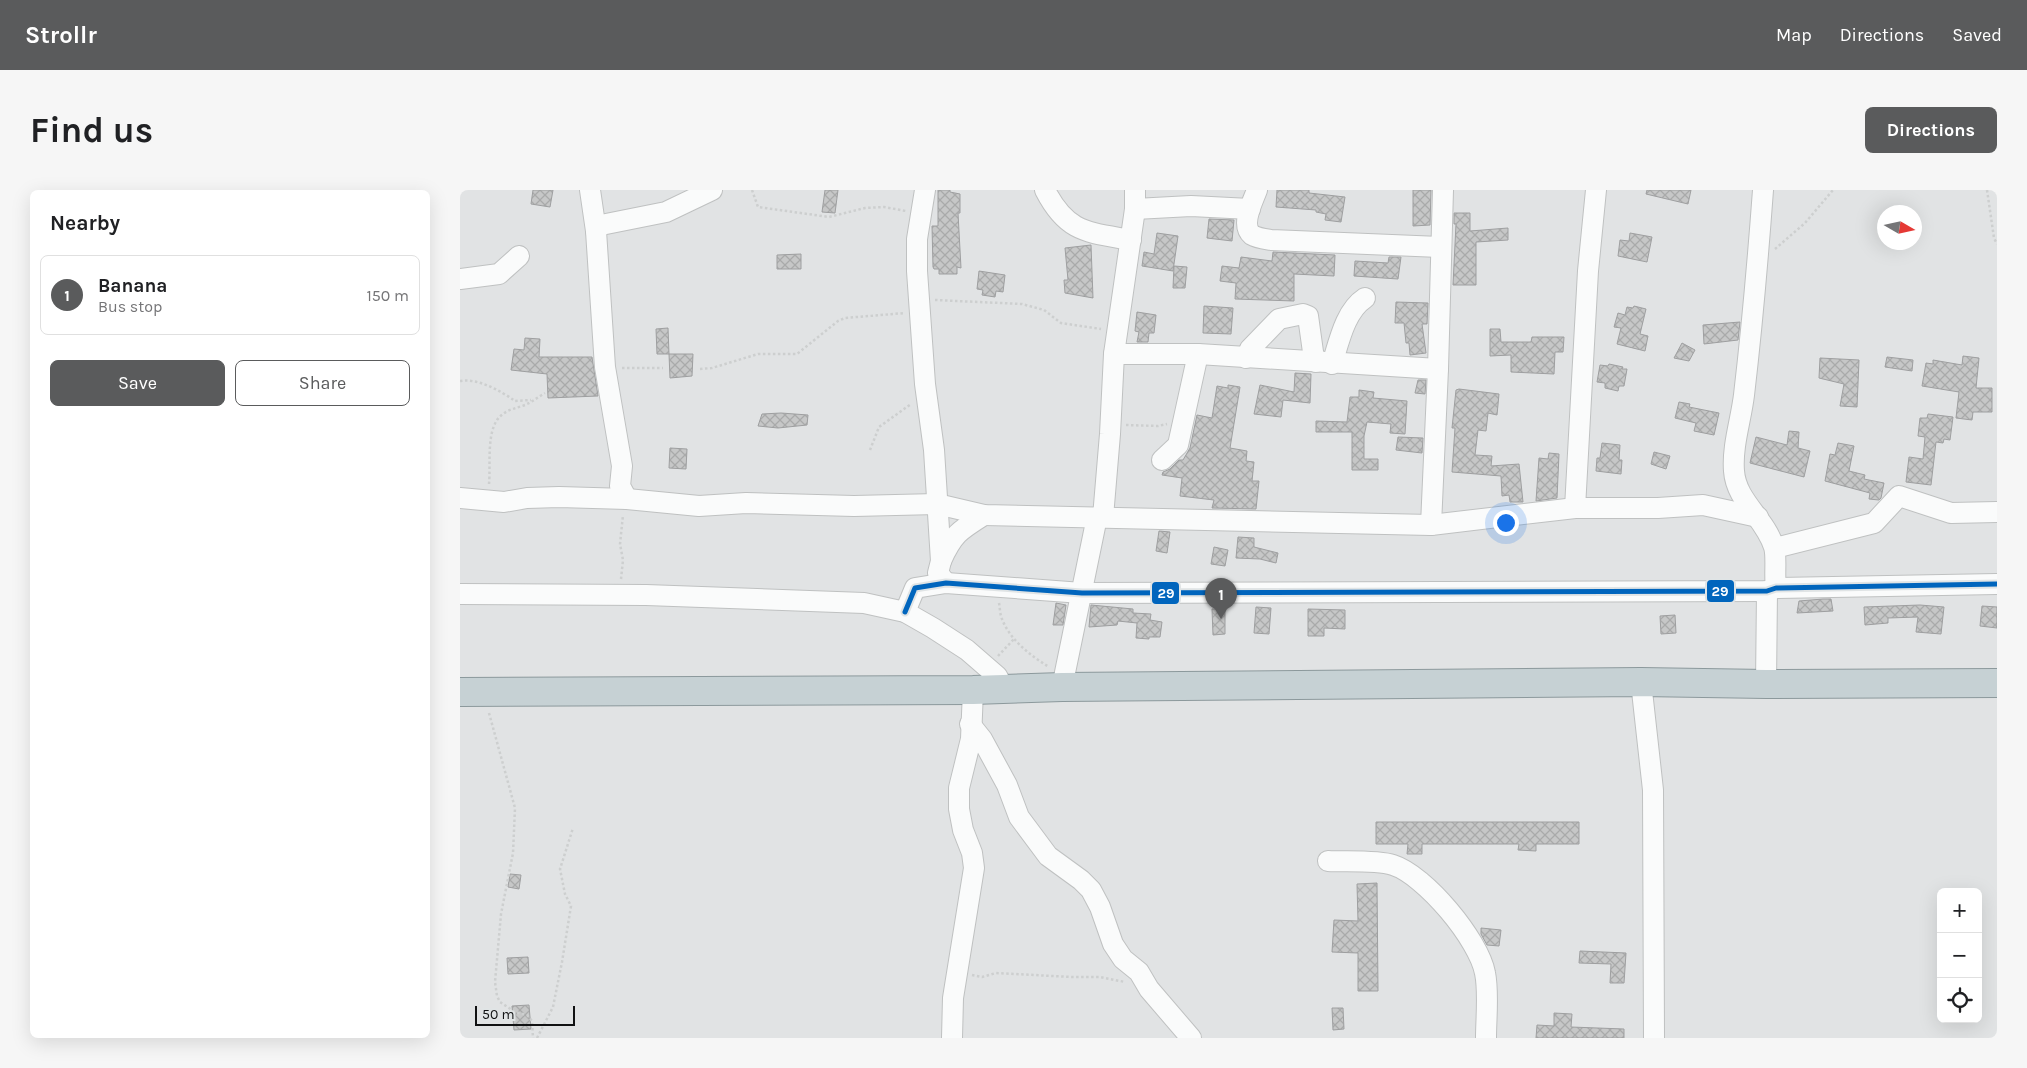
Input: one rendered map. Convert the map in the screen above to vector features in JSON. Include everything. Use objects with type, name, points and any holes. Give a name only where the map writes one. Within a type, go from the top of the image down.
[{"type":"highway","points":[[472,692],[1005,690],[1063,681],[1997,683]]},
{"type":"street","points":[[590,190],[596,231],[605,367],[620,450],[622,493]]},
{"type":"street","points":[[596,231],[601,224],[666,212],[712,190]]},
{"type":"street","points":[[925,190],[917,239],[918,305],[926,392],[934,450],[941,561]]},
{"type":"street","points":[[1045,190],[1052,204],[1064,220],[1076,227],[1099,234],[1131,240]]},
{"type":"street","points":[[1257,190],[1247,220],[1248,230],[1254,236],[1271,240],[1440,247]]},
{"type":"street","points":[[1431,525],[1443,190]]},
{"type":"street","points":[[1575,508],[1588,271],[1596,190]]},
{"type":"street","points":[[1763,190],[1744,396],[1735,451],[1734,471],[1738,492],[1758,517],[1775,548],[1766,684]]},
{"type":"street","points":[[1063,681],[1100,517],[1110,424],[1114,354],[1135,200],[1192,206],[1250,209]]},
{"type":"street","points":[[460,279],[499,274],[519,256]]},
{"type":"street","points":[[1324,363],[1350,314],[1359,302],[1365,298]]},
{"type":"street","points":[[1246,358],[1256,343],[1279,318],[1303,314],[1308,316],[1312,352],[1324,363]]},
{"type":"street","points":[[1114,354],[1198,354],[1438,369]]},
{"type":"street","points":[[1162,460],[1178,446],[1198,354]]},
{"type":"street","points":[[460,498],[504,502],[527,498],[598,499],[622,493],[699,506],[746,503],[854,506],[937,504],[984,515],[1431,525],[1575,508],[1658,508],[1703,505],[1758,517]]},
{"type":"street","points":[[1775,548],[1874,523],[1898,496],[1951,514],[1997,512]]},
{"type":"street","points":[[946,583],[938,573],[941,561],[954,536],[984,515]]},
{"type":"street","points":[[906,612],[915,588],[946,583],[1082,593],[1771,590],[1997,584]]},
{"type":"street","points":[[460,594],[646,595],[864,603],[906,612],[967,650],[997,676],[1005,690]]},
{"type":"street","points":[[1641,682],[1653,790],[1654,1038]]},
{"type":"street","points":[[952,1038],[953,998],[974,868],[972,853],[963,830],[959,809],[959,788],[971,739],[970,724],[973,690]]},
{"type":"street","points":[[970,724],[982,739],[998,769],[1019,817],[1048,856],[1081,880],[1091,890],[1100,907],[1113,944],[1123,959],[1139,972],[1191,1038]]},
{"type":"street","points":[[1328,861],[1392,865],[1408,872],[1421,883],[1461,926],[1475,946],[1485,974],[1486,1038]]},
{"type":"path","points":[[752,190],[758,207],[797,213],[829,217],[865,208],[884,207],[898,208],[920,214]]},
{"type":"path","points":[[1757,262],[1766,258],[1805,223],[1833,190]]},
{"type":"path","points":[[1987,190],[1994,238],[1997,244]]},
{"type":"path","points":[[700,369],[712,368],[758,354],[797,354],[838,321],[918,305],[1022,304],[1044,310],[1061,323],[1118,331]]},
{"type":"path","points":[[605,367],[663,368]]},
{"type":"path","points":[[460,381],[469,380],[478,383],[504,393],[515,401],[533,400]]},
{"type":"path","points":[[870,450],[879,428],[926,392]]},
{"type":"path","points":[[490,501],[490,444],[492,428],[496,419],[545,393]]},
{"type":"path","points":[[1110,424],[1158,426],[1185,417]]},
{"type":"path","points":[[621,580],[623,560],[620,544],[623,519],[622,493]]},
{"type":"path","points":[[996,587],[1001,619],[1014,639],[1063,681]]},
{"type":"path","points":[[472,692],[492,726],[515,808],[512,853],[501,914],[495,982],[497,996],[500,1002],[532,1020],[535,1038]]},
{"type":"path","points":[[535,1038],[553,1007],[562,962],[571,906],[565,894],[560,869],[573,828]]},
{"type":"path","points":[[959,964],[972,975],[982,977],[996,972],[1100,977],[1125,982],[1142,978]]},
{"type":"building","points":[[533,190],[553,190],[550,207],[531,204]]},
{"type":"building","points":[[825,190],[838,190],[835,213],[822,212]]},
{"type":"building","points":[[938,190],[950,190],[950,192],[960,194],[960,213],[958,213],[961,268],[957,267],[957,274],[939,274],[939,269],[934,269],[933,267],[932,226],[938,226]]},
{"type":"building","points":[[1277,190],[1309,190],[1309,193],[1345,197],[1341,222],[1325,220],[1326,214],[1316,212],[1316,210],[1276,207]]},
{"type":"building","points":[[1413,190],[1431,190],[1430,225],[1413,226]]},
{"type":"building","points":[[1647,190],[1691,190],[1688,204],[1646,194]]},
{"type":"building","points":[[1454,213],[1470,213],[1470,231],[1508,228],[1508,240],[1476,242],[1476,285],[1453,285],[1456,224],[1454,224]]},
{"type":"building","points":[[1209,219],[1234,220],[1232,241],[1207,238]]},
{"type":"building","points":[[1157,233],[1178,236],[1173,271],[1142,266],[1144,252],[1154,254]]},
{"type":"building","points":[[1630,233],[1652,237],[1647,262],[1618,256],[1620,240],[1629,241]]},
{"type":"building","points":[[1091,245],[1093,298],[1065,293],[1064,280],[1068,280],[1065,248]]},
{"type":"building","points":[[1273,252],[1335,255],[1334,276],[1294,274],[1294,301],[1235,299],[1236,283],[1220,281],[1222,266],[1239,268],[1241,257],[1272,261]]},
{"type":"building","points":[[801,254],[801,269],[777,269],[777,255]]},
{"type":"building","points":[[1389,257],[1401,257],[1398,279],[1354,276],[1355,261],[1388,263]]},
{"type":"building","points":[[1174,266],[1187,267],[1185,288],[1173,288]]},
{"type":"building","points":[[979,271],[1005,275],[1003,292],[996,291],[995,297],[982,295],[983,290],[977,289]]},
{"type":"building","points":[[1396,302],[1428,303],[1427,324],[1422,324],[1426,353],[1410,355],[1409,343],[1406,343],[1404,323],[1395,323]]},
{"type":"building","points":[[1204,306],[1233,308],[1231,334],[1203,333]]},
{"type":"building","points":[[1634,306],[1646,309],[1640,334],[1648,336],[1645,351],[1617,344],[1621,328],[1614,327],[1618,313],[1625,315],[1627,307],[1633,308]]},
{"type":"building","points":[[1137,312],[1156,315],[1154,333],[1149,333],[1148,342],[1137,342],[1139,332],[1135,331]]},
{"type":"building","points":[[1740,322],[1738,340],[1704,344],[1703,325]]},
{"type":"building","points":[[668,328],[669,354],[657,354],[656,329]]},
{"type":"building","points":[[1490,329],[1500,329],[1501,342],[1531,342],[1532,337],[1564,337],[1563,352],[1555,352],[1554,374],[1511,372],[1511,355],[1490,356]]},
{"type":"building","points":[[525,338],[540,339],[539,357],[592,357],[598,396],[548,398],[547,374],[511,370],[514,349],[524,350]]},
{"type":"building","points":[[1682,343],[1695,350],[1689,361],[1674,358]]},
{"type":"building","points":[[669,354],[693,354],[692,376],[670,378]]},
{"type":"building","points":[[1963,356],[1979,358],[1976,388],[1992,388],[1992,412],[1973,412],[1972,420],[1956,418],[1959,392],[1922,386],[1926,363],[1933,364],[1933,360],[1962,365]]},
{"type":"building","points":[[1887,357],[1913,360],[1912,371],[1885,367]]},
{"type":"building","points":[[1820,358],[1859,360],[1857,407],[1840,406],[1844,384],[1819,378]]},
{"type":"building","points":[[1609,364],[1627,369],[1624,386],[1619,386],[1618,391],[1605,388],[1605,383],[1597,382],[1600,365],[1608,366]]},
{"type":"building","points":[[1295,373],[1311,374],[1310,403],[1283,400],[1281,417],[1254,414],[1260,385],[1294,392]]},
{"type":"building","points":[[1418,380],[1426,380],[1425,394],[1415,393]]},
{"type":"building","points":[[1228,385],[1240,387],[1230,448],[1247,451],[1246,461],[1254,462],[1252,481],[1259,481],[1256,509],[1212,508],[1214,500],[1180,496],[1182,478],[1162,475],[1163,472],[1170,469],[1179,460],[1183,460],[1190,448],[1197,415],[1212,418],[1217,386],[1228,388]]},
{"type":"building","points":[[1359,390],[1374,392],[1373,398],[1407,401],[1405,434],[1390,433],[1391,424],[1367,422],[1364,436],[1364,459],[1378,459],[1378,470],[1352,470],[1352,432],[1316,432],[1316,421],[1347,422],[1350,397],[1359,397]]},
{"type":"building","points":[[1456,390],[1499,394],[1497,415],[1488,413],[1486,431],[1478,430],[1475,455],[1492,456],[1491,466],[1519,464],[1523,502],[1510,502],[1509,495],[1502,496],[1501,476],[1452,472],[1455,428],[1452,428]]},
{"type":"building","points":[[1679,402],[1690,404],[1689,407],[1719,413],[1714,435],[1694,431],[1696,423],[1675,418]]},
{"type":"building","points":[[762,414],[808,415],[807,425],[778,428],[758,426]]},
{"type":"building","points":[[1928,414],[1953,417],[1950,440],[1944,439],[1943,443],[1936,442],[1931,485],[1906,482],[1909,457],[1923,459],[1925,437],[1918,436],[1920,418],[1927,418]]},
{"type":"building","points":[[1789,431],[1799,432],[1798,448],[1810,451],[1804,477],[1750,463],[1756,437],[1787,445]]},
{"type":"building","points":[[1398,437],[1423,438],[1422,453],[1396,450]]},
{"type":"building","points":[[1602,443],[1620,445],[1619,460],[1622,460],[1621,474],[1596,471],[1597,458],[1600,458]]},
{"type":"building","points":[[1838,443],[1854,446],[1849,471],[1865,475],[1864,479],[1884,483],[1879,500],[1869,499],[1870,493],[1825,481],[1830,454],[1835,455]]},
{"type":"building","points":[[670,448],[687,449],[686,469],[669,468]]},
{"type":"building","points":[[1654,452],[1670,456],[1666,469],[1651,464]]},
{"type":"building","points":[[1549,453],[1559,454],[1557,498],[1536,501],[1539,458],[1548,459]]},
{"type":"building","points":[[1159,531],[1170,532],[1167,553],[1156,551]]},
{"type":"building","points":[[1238,537],[1254,538],[1254,547],[1278,553],[1276,563],[1260,559],[1236,558]]},
{"type":"building","points":[[1214,547],[1228,550],[1225,566],[1211,564]]},
{"type":"building","points":[[1831,599],[1833,611],[1797,613],[1799,601]]},
{"type":"building","points":[[1056,603],[1066,605],[1063,625],[1053,625]]},
{"type":"building","points":[[1091,605],[1133,609],[1133,613],[1151,614],[1150,620],[1162,622],[1160,637],[1149,637],[1149,639],[1136,638],[1137,623],[1118,621],[1117,625],[1089,627]]},
{"type":"building","points":[[1920,605],[1944,607],[1941,634],[1916,632],[1918,617],[1888,618],[1888,623],[1865,625],[1864,607]]},
{"type":"building","points":[[1982,606],[1997,607],[1997,628],[1980,626]]},
{"type":"building","points":[[1256,607],[1271,608],[1269,634],[1254,633]]},
{"type":"building","points":[[1212,609],[1225,609],[1225,634],[1213,635]]},
{"type":"building","points":[[1308,609],[1345,610],[1345,629],[1324,628],[1324,636],[1308,636]]},
{"type":"building","points":[[1675,615],[1676,633],[1661,634],[1660,616]]},
{"type":"building","points":[[1376,822],[1579,822],[1579,844],[1536,844],[1536,851],[1518,850],[1519,844],[1422,844],[1422,854],[1407,854],[1408,844],[1376,844]]},
{"type":"building","points":[[510,874],[521,875],[519,889],[508,887]]},
{"type":"building","points":[[1377,883],[1378,991],[1358,991],[1358,953],[1332,952],[1334,920],[1358,921],[1357,884]]},
{"type":"building","points":[[1481,928],[1501,930],[1499,946],[1487,945],[1481,934]]},
{"type":"building","points":[[1580,951],[1626,953],[1624,983],[1610,983],[1611,964],[1579,963]]},
{"type":"building","points":[[528,957],[529,973],[508,974],[507,958]]},
{"type":"building","points":[[529,1005],[531,1029],[514,1030],[512,1006]]},
{"type":"building","points":[[1332,1008],[1343,1008],[1344,1029],[1333,1030]]},
{"type":"building","points":[[1554,1013],[1572,1014],[1571,1027],[1624,1029],[1624,1038],[1536,1038],[1537,1025],[1554,1026]]},
{"type":"transit line","name":"29","points":[[905,612],[915,588],[946,583],[1082,593],[1767,591],[1776,588],[1997,584]]},
{"type":"place","name":"Banana","points":[[1221,619]]}]
